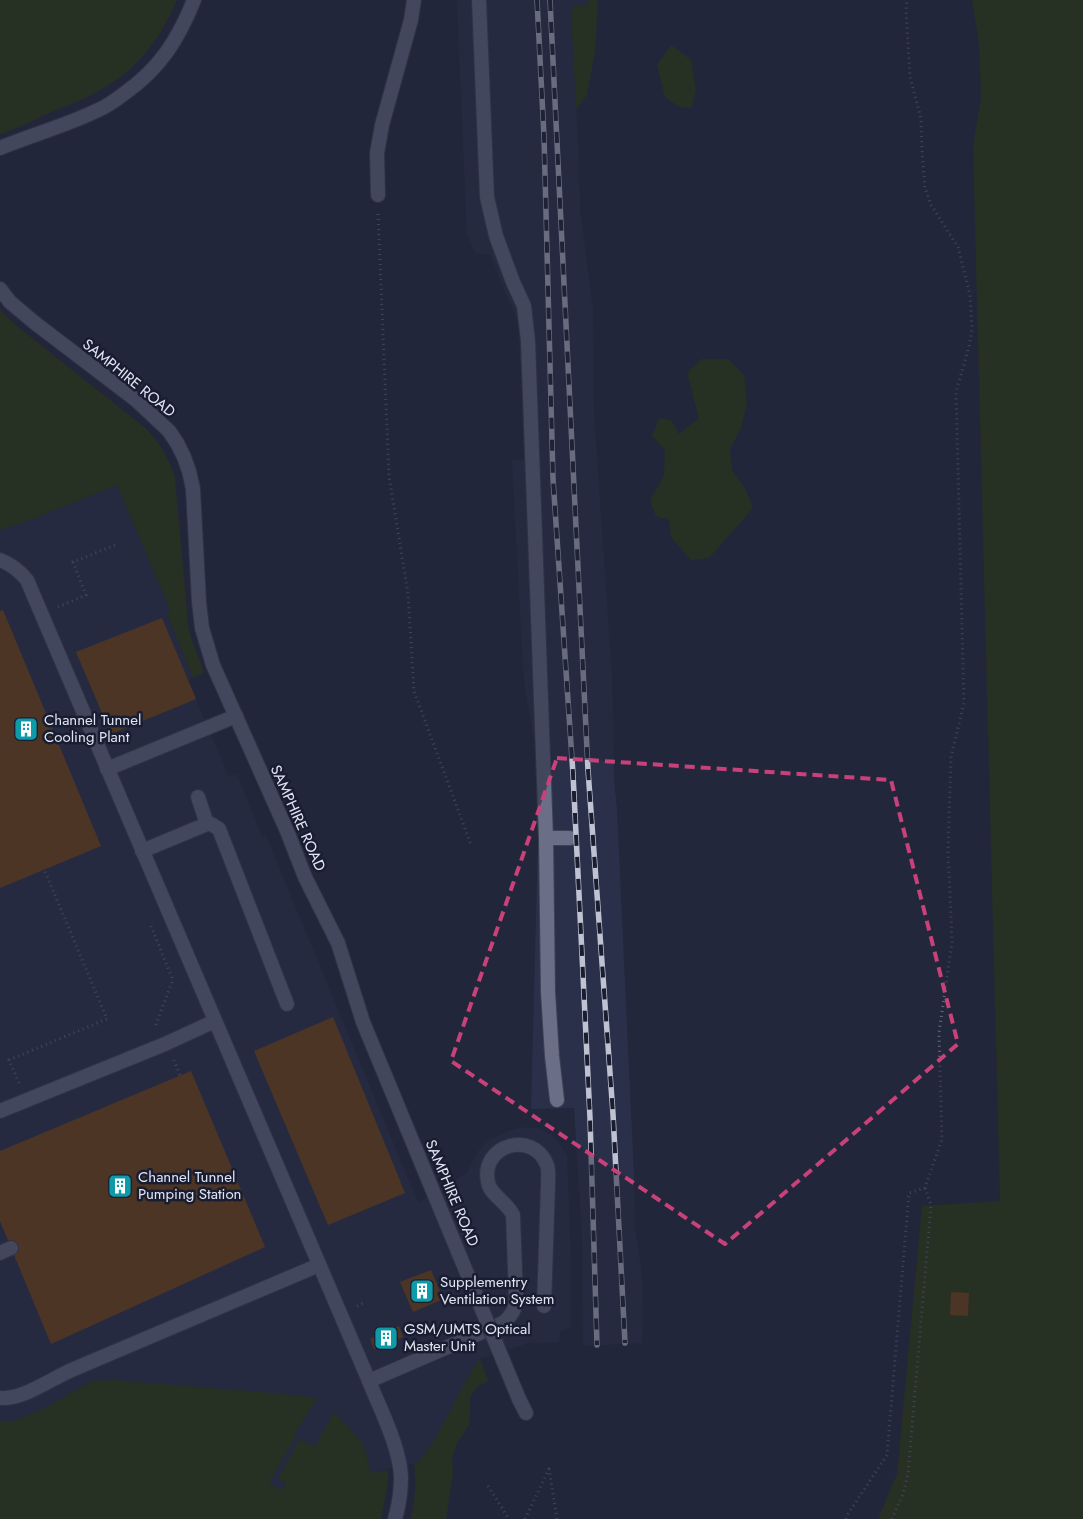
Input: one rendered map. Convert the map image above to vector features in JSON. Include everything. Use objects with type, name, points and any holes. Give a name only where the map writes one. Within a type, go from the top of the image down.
[{"type":"lane","points":[[0,148],[98,110],[133,87],[148,75],[173,44],[185,23],[194,0]]},
{"type":"lane","points":[[378,196],[377,153],[382,125],[412,20],[414,0]]},
{"type":"lane","points":[[479,0],[487,197],[496,236],[524,306],[526,318],[546,838],[548,992],[557,1100]]},
{"type":"lane","name":"SAMPHIRE ROAD","points":[[0,288],[10,302],[35,323],[142,406],[169,431],[177,443],[189,471],[193,489],[199,602],[202,628],[213,665],[287,831],[305,877],[338,943],[363,1022],[526,1413]]},
{"type":"lane","points":[[0,560],[9,563],[20,571],[27,580],[369,1381],[397,1454],[400,1467],[400,1498],[395,1519]]},
{"type":"lane","points":[[107,770],[236,716]]},
{"type":"lane","points":[[198,797],[207,824]]},
{"type":"lane","points":[[142,850],[207,824],[216,826],[219,829],[287,1004]]},
{"type":"lane","points":[[546,838],[570,838]]},
{"type":"lane","points":[[0,1111],[164,1044],[215,1021]]},
{"type":"lane","points":[[369,1381],[503,1323],[514,1311],[516,1297],[515,1226],[513,1215],[510,1207],[494,1194],[488,1184],[486,1173],[490,1161],[496,1152],[517,1144],[528,1145],[538,1152],[547,1167],[544,1306]]},
{"type":"lane","points":[[0,1398],[20,1396],[64,1373],[319,1265]]},
{"type":"path","points":[[892,1519],[903,1494],[908,1474],[931,1205],[925,1188],[942,1139],[939,1033],[952,942],[948,850],[951,757],[964,704],[956,392],[970,347],[972,329],[970,295],[958,247],[931,205],[925,188],[921,119],[910,76],[907,0]]},
{"type":"path","points":[[378,196],[389,476],[408,594],[414,691],[471,845]]},
{"type":"path","points":[[41,614],[86,595],[74,562],[118,544]]},
{"type":"path","points":[[26,1100],[9,1060],[107,1019],[44,869]]},
{"type":"path","points":[[149,922],[172,978],[155,1029],[171,1053],[180,1075]]},
{"type":"path","points":[[846,1519],[887,1455],[910,1192],[925,1188]]},
{"type":"path","points":[[525,1519],[548,1469],[557,1519]]},
{"type":"path","points":[[488,1486],[509,1519]]},
{"type":"highlighted area","points":[[557,758],[891,780],[958,1044],[725,1244],[451,1061]]},
{"type":"shaded area","points":[[457,0],[588,0],[587,5],[571,7],[580,209],[593,311],[594,416],[612,677],[614,781],[617,809],[635,1226],[642,1277],[642,1343],[583,1346],[582,1233],[574,1108],[531,1109],[539,801],[538,760],[524,682],[512,461],[524,459],[519,332],[515,313],[491,255],[475,253],[467,234]]},
{"type":"shaded area","points":[[117,485],[171,612],[167,615],[193,678],[188,680],[228,776],[237,774],[262,837],[266,836],[418,1203],[467,1173],[479,1150],[488,1141],[508,1131],[526,1127],[540,1129],[552,1135],[567,1156],[571,1327],[560,1331],[559,1342],[529,1343],[480,1358],[439,1435],[419,1462],[371,1473],[366,1453],[359,1439],[314,1447],[301,1439],[278,1478],[286,1483],[281,1490],[269,1483],[295,1437],[294,1435],[317,1399],[115,1380],[92,1381],[41,1410],[13,1421],[0,1421],[0,530]]},
{"type":"green space","points":[[0,0],[177,0],[156,39],[127,72],[96,93],[0,134]]},
{"type":"green space","points":[[588,0],[598,0],[595,52],[587,95],[576,109],[571,7],[587,5]]},
{"type":"green space","points":[[972,0],[1083,0],[1083,1519],[878,1519],[897,1474],[922,1206],[1000,1201],[973,145],[981,98],[979,44]]},
{"type":"green space","points":[[671,45],[691,60],[696,90],[691,108],[679,107],[665,97],[657,65]]},
{"type":"green space","points":[[0,310],[19,328],[144,427],[159,444],[166,456],[175,477],[188,624],[191,638],[204,672],[193,678],[167,614],[171,612],[117,485],[0,530]]},
{"type":"green space","points":[[702,359],[728,359],[744,375],[747,403],[741,428],[730,449],[732,470],[745,488],[753,508],[709,558],[691,560],[671,537],[669,520],[656,516],[650,500],[664,476],[665,450],[652,436],[659,418],[671,420],[679,434],[699,418],[687,373]]},
{"type":"green space","points":[[480,1358],[488,1381],[476,1388],[470,1398],[469,1425],[457,1443],[452,1457],[453,1474],[446,1519],[410,1519],[415,1491],[414,1463],[419,1462],[428,1449]]},
{"type":"green space","points":[[115,1380],[317,1398],[294,1435],[296,1436],[269,1483],[281,1490],[286,1483],[278,1478],[300,1439],[315,1447],[334,1412],[364,1446],[371,1473],[388,1470],[388,1483],[381,1519],[0,1519],[0,1421],[13,1421],[41,1410],[92,1381]]},
{"type":"building","name":"Channel Tunnel Cooling Plant","points":[[3,610],[101,846],[0,888],[0,611]]},
{"type":"building","points":[[162,618],[196,699],[111,734],[76,652]]},
{"type":"building","points":[[333,1017],[405,1193],[328,1225],[254,1051]]},
{"type":"building","name":"Channel Tunnel Pumping Station","points":[[191,1071],[265,1247],[51,1344],[0,1221],[0,1151]]},
{"type":"building","name":"Supplementry Ventilation System","points":[[431,1270],[443,1299],[413,1312],[400,1282]]},
{"type":"building","points":[[951,1292],[969,1293],[968,1316],[950,1315]]},
{"type":"building","name":"GSM/UMTS Optical Master Unit","points":[[399,1326],[403,1337],[374,1349],[370,1339]]},
{"type":"railway","points":[[537,0],[544,136],[553,479],[573,774],[590,1118],[597,1345]]},
{"type":"railway","points":[[550,0],[588,770],[613,1114],[625,1343]]},
{"type":"place","name":"Channel Tunnel Cooling Plant","points":[[26,729]]},
{"type":"place","name":"Channel Tunnel Pumping Station","points":[[120,1186]]},
{"type":"place","name":"Supplementry Ventilation System","points":[[422,1291]]},
{"type":"place","name":"GSM/UMTS Optical Master Unit","points":[[386,1338]]}]
